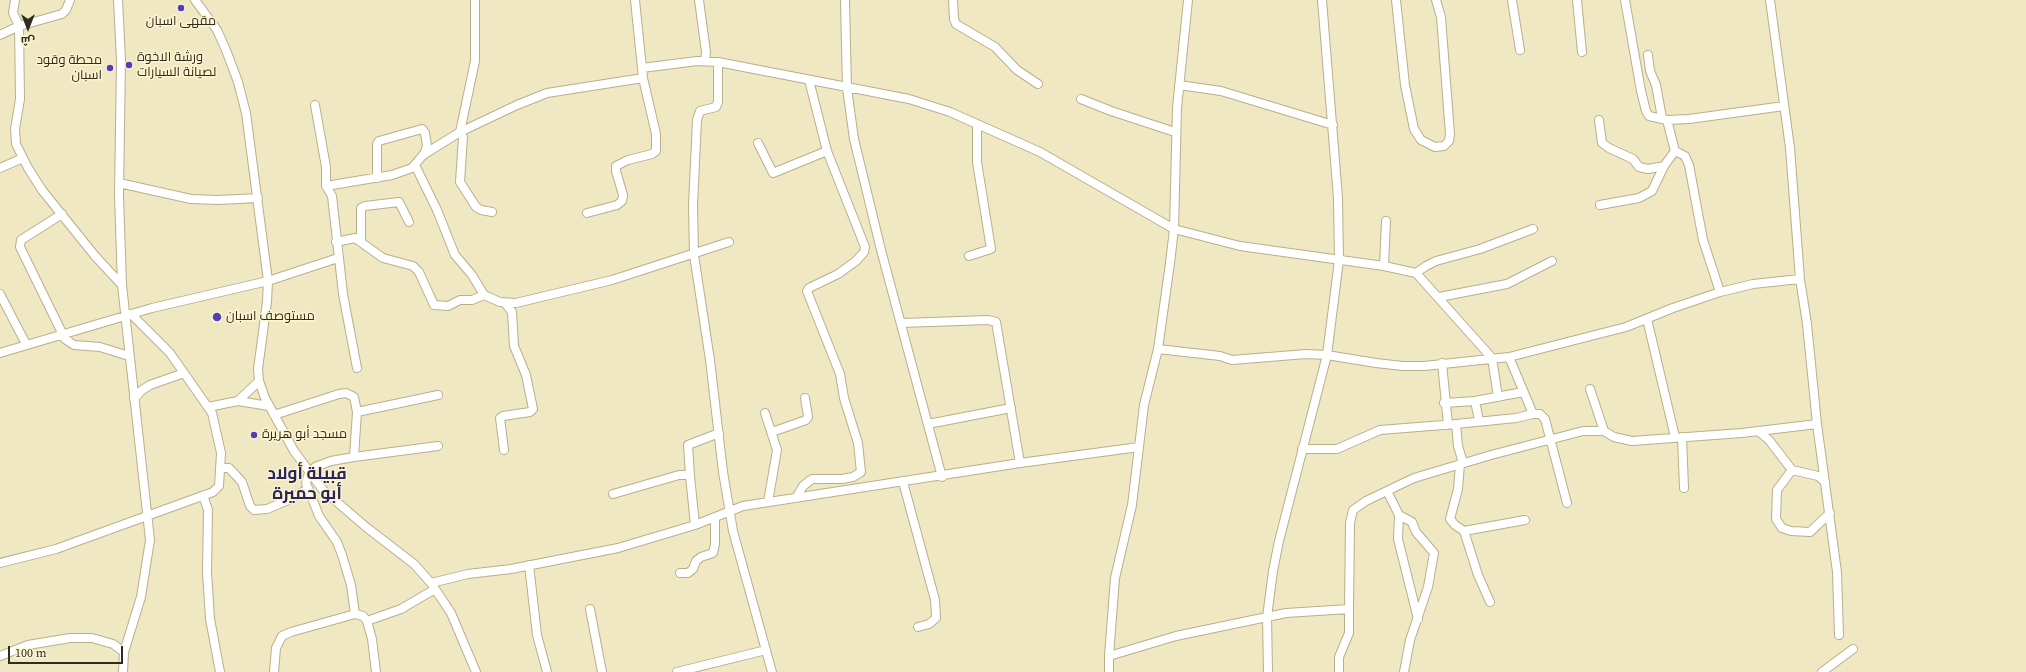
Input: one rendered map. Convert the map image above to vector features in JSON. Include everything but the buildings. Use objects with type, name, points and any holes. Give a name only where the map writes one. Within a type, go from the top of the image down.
[{"type":"street","points":[[15,0],[13,13],[19,26],[20,99],[15,135],[16,144],[42,190],[95,256],[122,285]]},
{"type":"street","points":[[0,36],[19,26],[62,14],[66,10],[70,0]]},
{"type":"street","points":[[118,0],[121,60],[119,183],[122,285],[128,315],[129,356],[150,540],[145,580],[134,625],[124,652],[123,672]]},
{"type":"street","points":[[195,0],[217,30],[233,66],[246,113],[268,281],[265,320],[259,358],[259,381],[269,406],[294,451],[309,473],[330,496],[414,564],[433,586],[451,612],[476,672]]},
{"type":"street","points":[[475,0],[475,61],[460,132],[463,137],[460,182],[476,207],[481,210],[492,212]]},
{"type":"street","points":[[587,213],[617,205],[622,201],[623,198],[616,172],[616,166],[628,160],[652,154],[656,151],[656,134],[643,78],[635,0]]},
{"type":"street","points":[[699,0],[706,52],[705,61]]},
{"type":"street","points":[[845,0],[847,88],[854,139],[881,250],[902,323],[942,477]]},
{"type":"street","points":[[953,0],[954,19],[956,24],[995,47],[1017,70],[1038,84]]},
{"type":"street","points":[[1109,672],[1115,578],[1132,505],[1144,405],[1158,348],[1174,229],[1175,132],[1188,0]]},
{"type":"street","points":[[1268,672],[1267,617],[1279,541],[1327,355],[1339,260],[1338,198],[1322,0]]},
{"type":"street","points":[[1396,0],[1405,85],[1414,129],[1420,140],[1435,147],[1444,146],[1449,141],[1450,134],[1441,17],[1436,0]]},
{"type":"street","points":[[1512,0],[1520,50]]},
{"type":"street","points":[[1577,0],[1582,52]]},
{"type":"street","points":[[1625,0],[1646,111],[1649,116],[1664,119],[1689,119],[1784,106]]},
{"type":"street","points":[[1770,0],[1790,148],[1800,279],[1807,324],[1817,424],[1837,572],[1839,635]]},
{"type":"street","points":[[1648,55],[1650,70],[1656,85],[1664,119],[1675,151],[1685,156],[1689,165],[1703,240],[1720,292]]},
{"type":"street","points":[[642,68],[705,61],[718,62],[909,99],[950,112],[1040,152],[1174,229],[1240,246],[1384,266],[1416,273],[1492,358],[1498,397]]},
{"type":"street","points":[[718,62],[718,102],[716,107],[700,111],[697,120],[693,205],[694,255],[729,510],[737,548],[772,672]]},
{"type":"street","points":[[423,155],[460,132],[517,104],[547,93],[643,78]]},
{"type":"street","points":[[796,498],[803,486],[812,479],[842,479],[853,477],[861,472],[858,443],[844,398],[840,374],[807,291],[809,288],[829,280],[847,268],[862,256],[865,250],[827,150],[809,80]]},
{"type":"street","points":[[1179,85],[1221,91],[1333,126]]},
{"type":"street","points":[[1081,99],[1111,111],[1175,132]]},
{"type":"street","points":[[315,104],[326,167],[326,186],[332,196],[342,294],[357,368]]},
{"type":"street","points":[[1599,120],[1602,143],[1609,148],[1632,159],[1639,167],[1648,169],[1664,166]]},
{"type":"street","points":[[969,256],[991,249],[977,162],[977,124]]},
{"type":"street","points":[[326,186],[378,178],[402,172],[415,165],[423,155],[427,146],[425,133],[422,129],[379,141],[377,144],[378,178]]},
{"type":"street","points":[[758,143],[772,173],[827,150]]},
{"type":"street","points":[[1600,205],[1639,198],[1652,191],[1664,166],[1675,151]]},
{"type":"street","points":[[0,168],[23,158]]},
{"type":"street","points":[[415,165],[437,210],[456,255],[472,275],[484,295],[505,303],[516,303],[612,280],[694,255],[729,242]]},
{"type":"street","points":[[119,183],[191,199],[218,200],[258,198]]},
{"type":"street","points":[[361,242],[361,208],[365,206],[399,202],[409,222]]},
{"type":"street","points":[[62,214],[24,238],[19,244],[61,334],[64,339],[74,345],[100,347],[129,356]]},
{"type":"street","points":[[1384,266],[1386,221]]},
{"type":"street","points":[[1416,273],[1436,261],[1480,249],[1533,229]]},
{"type":"street","points":[[336,242],[352,238],[361,242],[374,254],[383,258],[409,264],[416,268],[420,272],[434,306],[448,306],[460,300],[472,300],[484,295]]},
{"type":"street","points":[[0,353],[26,344],[128,315],[268,281],[338,258]]},
{"type":"street","points":[[1439,297],[1507,284],[1552,261]]},
{"type":"street","points":[[1158,348],[1220,356],[1232,360],[1306,354],[1327,355],[1396,365],[1424,366],[1509,357],[1589,338],[1626,327],[1720,292],[1753,284],[1800,279]]},
{"type":"street","points":[[0,294],[26,344]]},
{"type":"street","points":[[504,450],[500,418],[503,416],[530,412],[533,409],[526,375],[514,346],[512,312],[505,303]]},
{"type":"street","points":[[0,563],[41,554],[200,497],[216,489],[220,482],[221,468],[219,438],[214,420],[208,407],[159,341],[128,315]]},
{"type":"street","points":[[1647,319],[1679,437],[1684,488]]},
{"type":"street","points":[[902,323],[988,320],[996,322],[1020,463]]},
{"type":"street","points":[[1509,357],[1533,414]]},
{"type":"street","points":[[1442,363],[1444,403],[1452,424],[1461,463],[1458,489],[1450,519],[1455,525],[1464,531],[1478,575],[1490,602]]},
{"type":"street","points":[[134,399],[142,390],[184,373]]},
{"type":"street","points":[[238,401],[259,381]]},
{"type":"street","points":[[1590,389],[1604,431]]},
{"type":"street","points":[[1444,403],[1475,401],[1523,392]]},
{"type":"street","points":[[274,415],[346,393],[354,397],[357,412],[354,457]]},
{"type":"street","points":[[357,412],[438,395]]},
{"type":"street","points":[[772,432],[806,420],[808,417],[805,398]]},
{"type":"street","points":[[208,407],[238,401],[269,406]]},
{"type":"street","points":[[1475,401],[1479,421]]},
{"type":"street","points":[[928,424],[1011,408]]},
{"type":"street","points":[[765,413],[777,450],[768,502]]},
{"type":"street","points":[[1302,449],[1337,449],[1380,430],[1516,418],[1540,414],[1544,416],[1552,439],[1567,503]]},
{"type":"street","points":[[1339,672],[1339,657],[1349,633],[1348,557],[1352,514],[1356,507],[1414,478],[1461,463],[1583,431],[1604,431],[1614,437],[1632,441],[1758,431],[1817,424]]},
{"type":"street","points":[[1758,431],[1769,440],[1792,470],[1818,476],[1825,482]]},
{"type":"street","points":[[695,525],[688,445],[719,433]]},
{"type":"street","points":[[355,614],[351,585],[342,555],[337,542],[319,516],[308,489],[306,482],[309,473],[322,464],[354,457],[438,446]]},
{"type":"street","points":[[367,622],[401,608],[433,586],[468,574],[494,572],[618,548],[695,525],[729,510],[743,506],[942,477],[1020,463],[1139,447]]},
{"type":"street","points":[[221,468],[229,468],[242,482],[250,506],[254,510],[267,509],[308,489]]},
{"type":"street","points":[[1792,470],[1777,490],[1776,519],[1782,528],[1791,531],[1810,532],[1830,513]]},
{"type":"street","points":[[613,494],[679,475],[690,476]]},
{"type":"street","points":[[903,482],[923,550],[936,605],[936,618],[929,624],[918,627]]},
{"type":"street","points":[[1387,491],[1399,515],[1397,533],[1398,539],[1418,620]]},
{"type":"street","points":[[200,497],[204,498],[208,510],[206,572],[210,619],[220,672]]},
{"type":"street","points":[[1399,515],[1412,522],[1416,532],[1434,554],[1428,587],[1410,640],[1404,672]]},
{"type":"street","points":[[680,573],[688,573],[693,569],[696,561],[701,557],[713,553],[715,544],[714,517]]},
{"type":"street","points":[[1464,531],[1525,520]]},
{"type":"street","points":[[529,565],[537,635],[548,672]]},
{"type":"street","points":[[590,608],[602,672]]},
{"type":"street","points":[[1109,656],[1176,636],[1267,617],[1294,612],[1349,609]]},
{"type":"street","points":[[274,672],[276,648],[282,636],[291,632],[355,614],[363,616],[367,622],[372,639],[376,672]]},
{"type":"street","points":[[0,656],[28,645],[70,638],[92,638],[113,644],[124,652]]},
{"type":"street","points":[[1822,672],[1853,649]]},
{"type":"street","points":[[677,672],[766,650]]},
{"type":"place","name":"مقهى اسبان","points":[[181,8]]},
{"type":"place","name":"ورشة الاخوة لصيانة السيارات","points":[[129,65]]},
{"type":"place","name":"محطة وقود اسبان","points":[[110,68]]},
{"type":"place","name":"مستوصف اسبان","points":[[217,317]]},
{"type":"place","name":"مسجد أبو هريرة","points":[[254,435]]},
{"type":"district","name":"قبيلة أولاد أبو حميرة","points":[[307,485]]}]
